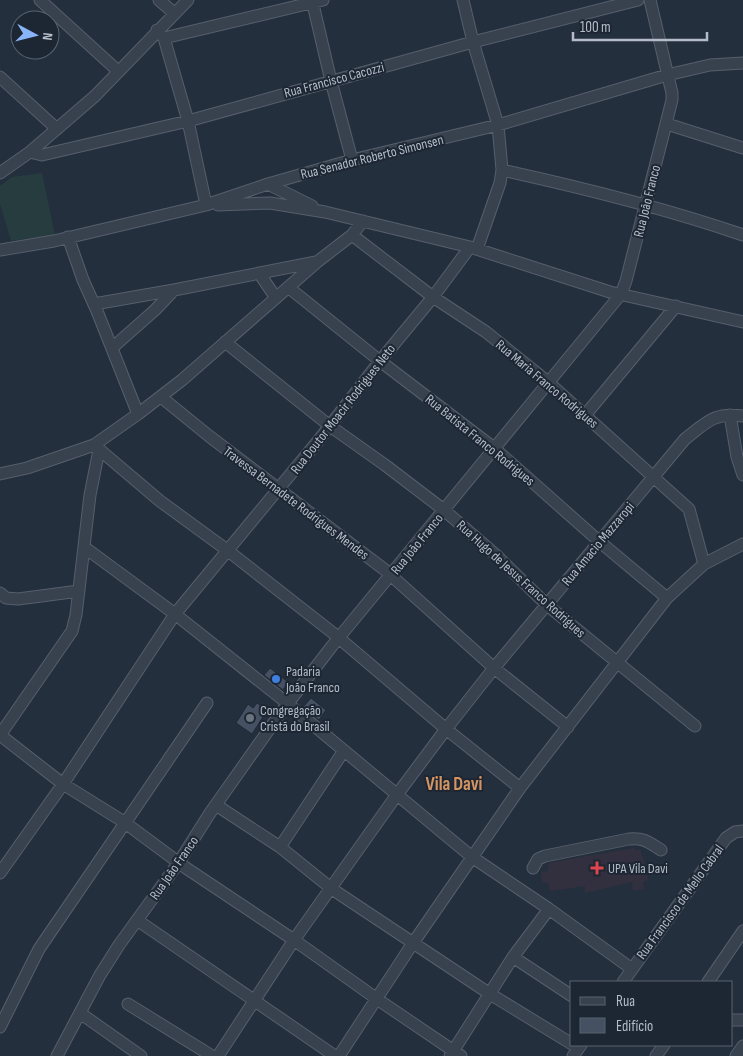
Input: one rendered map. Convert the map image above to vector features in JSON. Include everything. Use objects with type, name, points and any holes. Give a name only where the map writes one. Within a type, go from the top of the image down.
[{"type":"street","points":[[40,0],[118,72]]},
{"type":"street","points":[[159,0],[174,13]]},
{"type":"street","points":[[0,173],[30,152],[95,96],[160,34],[174,13],[188,0]]},
{"type":"street","name":"Rua Doutor Moacir Rodrigues Neto","points":[[0,873],[63,784],[175,614],[474,248],[500,183],[502,170],[498,125],[473,42],[463,0]]},
{"type":"street","name":"Rua Francisco Cacozzi","points":[[30,152],[42,156],[188,120],[473,42],[638,0]]},
{"type":"street","name":"Rua João Franco","points":[[57,1056],[100,976],[287,704],[494,448],[622,294],[672,100],[650,0]]},
{"type":"street","points":[[160,34],[316,1],[331,81],[352,160]]},
{"type":"street","points":[[160,34],[188,120],[206,205],[270,203],[325,212],[474,248],[622,294],[743,322]]},
{"type":"street","name":"Rua Senador Roberto Simonsen","points":[[0,250],[68,237],[206,205],[268,184],[352,160],[498,125],[668,75],[710,65],[743,64]]},
{"type":"street","points":[[0,77],[57,129]]},
{"type":"street","points":[[667,124],[743,148]]},
{"type":"street","points":[[502,170],[583,188],[707,222],[743,235]]},
{"type":"street","points":[[268,184],[270,203]]},
{"type":"street","points":[[268,184],[325,212]]},
{"type":"street","points":[[0,474],[96,448],[161,397],[317,262],[352,236],[363,221]]},
{"type":"street","name":"Rua Maria Franco Rodrigues","points":[[352,236],[433,297],[486,332],[548,382],[586,414],[653,478],[689,509],[704,564]]},
{"type":"street","points":[[68,237],[83,280],[138,414]]},
{"type":"street","points":[[94,304],[317,262]]},
{"type":"street","points":[[260,273],[276,298]]},
{"type":"street","name":"Rua Batista Franco Rodrigues","points":[[288,287],[380,361],[494,448],[600,542],[667,598]]},
{"type":"street","points":[[112,348],[155,310],[174,290]]},
{"type":"street","points":[[586,414],[676,306]]},
{"type":"street","name":"Rua Hugo de Jesus Franco Rodrigues","points":[[225,342],[330,426],[444,510],[497,556],[547,605],[695,726]]},
{"type":"street","name":"Travessa Bernadete Rodrigues Mendes","points":[[161,397],[208,436],[385,570],[494,668],[568,727]]},
{"type":"street","points":[[730,415],[737,458],[743,475]]},
{"type":"street","name":"Rua Amacio Mazzaropi","points":[[218,1056],[294,940],[332,889],[396,796],[494,668],[685,439],[702,425],[719,416],[743,416]]},
{"type":"street","points":[[96,448],[76,615],[72,631],[0,735],[63,784],[124,822],[455,1054],[513,957],[549,909]]},
{"type":"street","points":[[96,448],[160,501],[227,550],[338,639],[446,730],[520,788]]},
{"type":"street","points":[[339,1056],[414,942],[520,788],[616,662],[667,598],[704,564],[743,544]]},
{"type":"street","points":[[84,546],[175,614],[472,857],[549,909],[632,969]]},
{"type":"street","points":[[0,593],[6,598],[18,599],[79,591]]},
{"type":"street","points":[[0,1025],[39,949],[207,703]]},
{"type":"street","points":[[280,847],[343,752]]},
{"type":"street","points":[[216,806],[280,847],[332,889],[570,1045]]},
{"type":"street","name":"Rua Francisco de Mello Cabral","points":[[624,981],[726,838],[734,832],[743,831]]},
{"type":"street","points":[[533,868],[538,860],[544,856],[629,839],[645,840],[661,850]]},
{"type":"street","points":[[137,920],[255,999],[335,1056]]},
{"type":"street","points":[[709,981],[743,931]]},
{"type":"street","points":[[513,957],[570,995]]},
{"type":"street","points":[[128,1004],[212,1056]]},
{"type":"street","points":[[80,1013],[141,1056]]},
{"type":"street","points":[[736,1056],[743,1046]]},
{"type":"shaded area","name":"UPA Vila Davi","points":[[634,848],[636,851],[640,849],[645,864],[648,880],[643,882],[644,889],[633,891],[632,882],[585,893],[585,886],[550,891],[548,883],[542,883],[541,872],[548,871],[548,863]]},
{"type":"green space","points":[[42,173],[55,235],[11,241],[0,204],[0,186],[12,177]]},
{"type":"building","name":"Padaria João Franco","points":[[270,668],[288,682],[283,690],[264,675]]},
{"type":"building","points":[[311,698],[326,710],[319,720],[303,707]]},
{"type":"building","name":"Congregação Cristã do Brasil","points":[[257,703],[263,707],[260,712],[265,714],[252,734],[236,723],[248,704],[253,708]]},
{"type":"place","name":"Padaria João Franco","points":[[276,679]]},
{"type":"place","name":"Congregação Cristã do Brasil","points":[[250,718]]},
{"type":"place","name":"UPA Vila Davi","points":[[597,868]]},
{"type":"district","name":"Vila Davi","points":[[454,784]]}]
